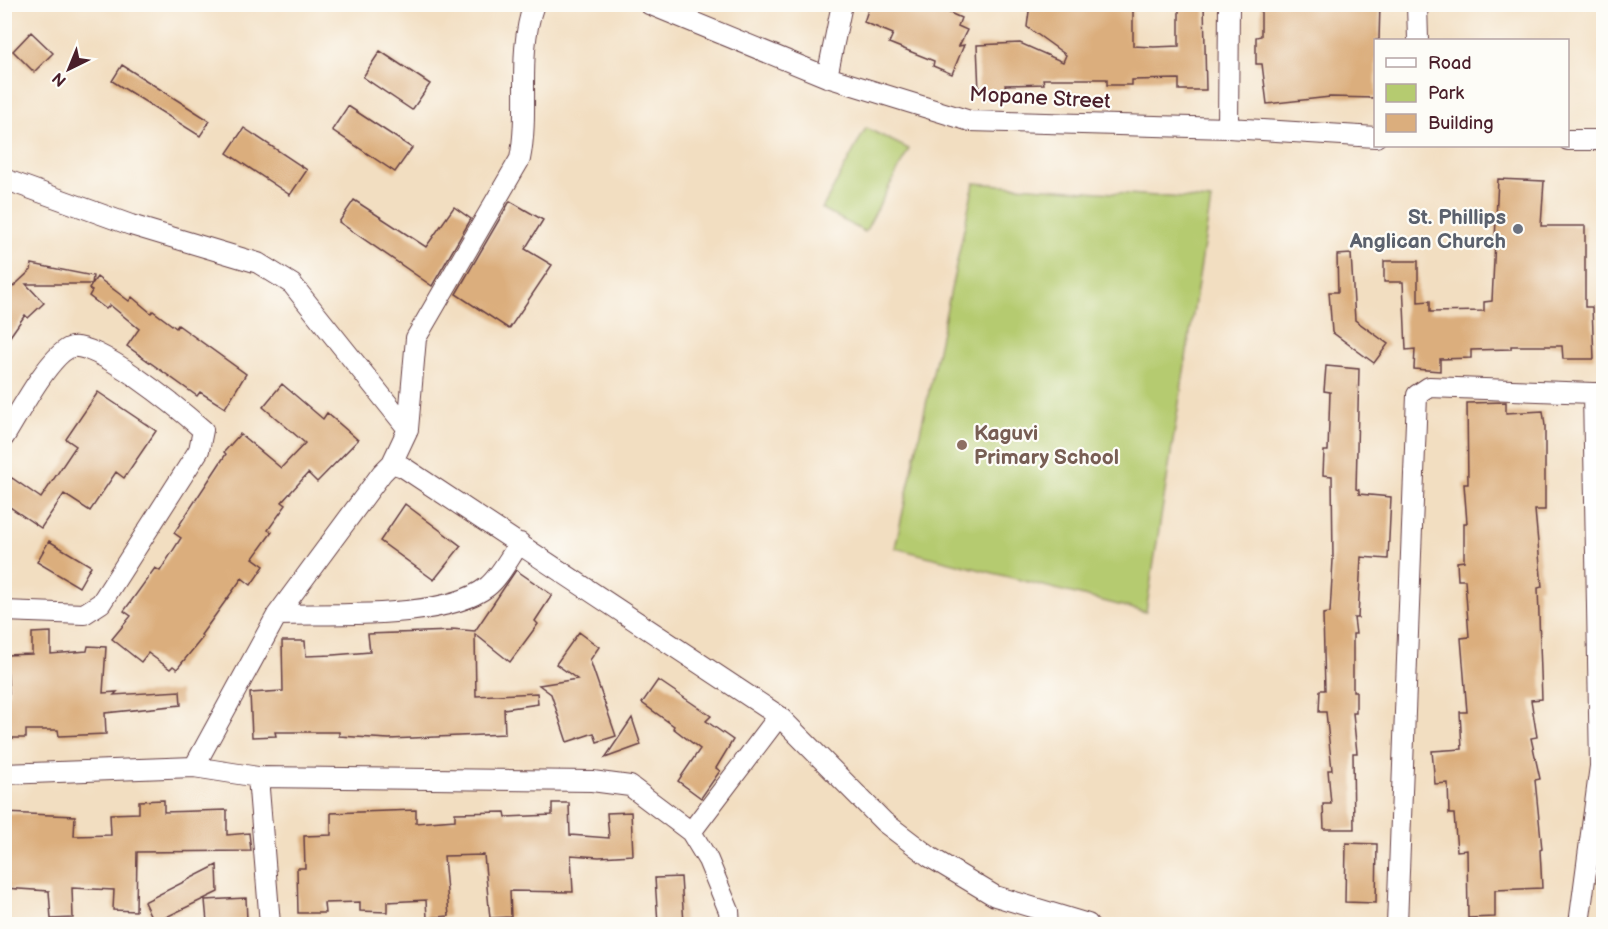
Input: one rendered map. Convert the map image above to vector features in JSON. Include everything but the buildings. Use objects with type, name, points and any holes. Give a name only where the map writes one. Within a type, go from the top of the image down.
[{"type":"street","points":[[194,767],[277,615],[382,473],[392,463],[408,429],[416,338],[520,159],[525,132],[527,34],[534,4]]},
{"type":"street","name":"Mopane Street","points":[[649,4],[827,77],[970,121],[1228,128],[1374,137]]},
{"type":"street","points":[[827,77],[842,4]]},
{"type":"street","points":[[1228,128],[1229,4]]},
{"type":"street","points":[[1418,4],[1418,39]]},
{"type":"street","points":[[1569,140],[1604,140]]},
{"type":"street","points":[[4,179],[131,225],[258,263],[292,284],[408,429]]},
{"type":"street","points":[[4,437],[39,379],[69,348],[79,346],[102,354],[203,430],[200,450],[101,603],[84,614],[4,611]]},
{"type":"street","points":[[1397,924],[1417,395],[1429,387],[1598,393],[1602,766],[1579,924]]},
{"type":"street","points":[[392,463],[403,467],[520,543],[779,716],[884,822],[930,857],[995,896],[1088,924]]},
{"type":"street","points":[[277,615],[431,609],[466,601],[490,586],[520,543]]},
{"type":"street","points":[[691,832],[779,716]]},
{"type":"street","points":[[4,774],[194,767],[258,777],[592,781],[630,786],[691,832],[708,860],[729,911],[730,924]]},
{"type":"street","points":[[258,777],[270,924]]},
{"type":"green space","points":[[866,128],[909,149],[865,232],[822,209]]},
{"type":"green space","points":[[974,183],[1211,200],[1146,612],[895,548]]},
{"type":"place","name":"St. Phillips Anglican Church","points":[[1518,229]]},
{"type":"place","name":"Kaguvi Primary School","points":[[962,445]]}]
